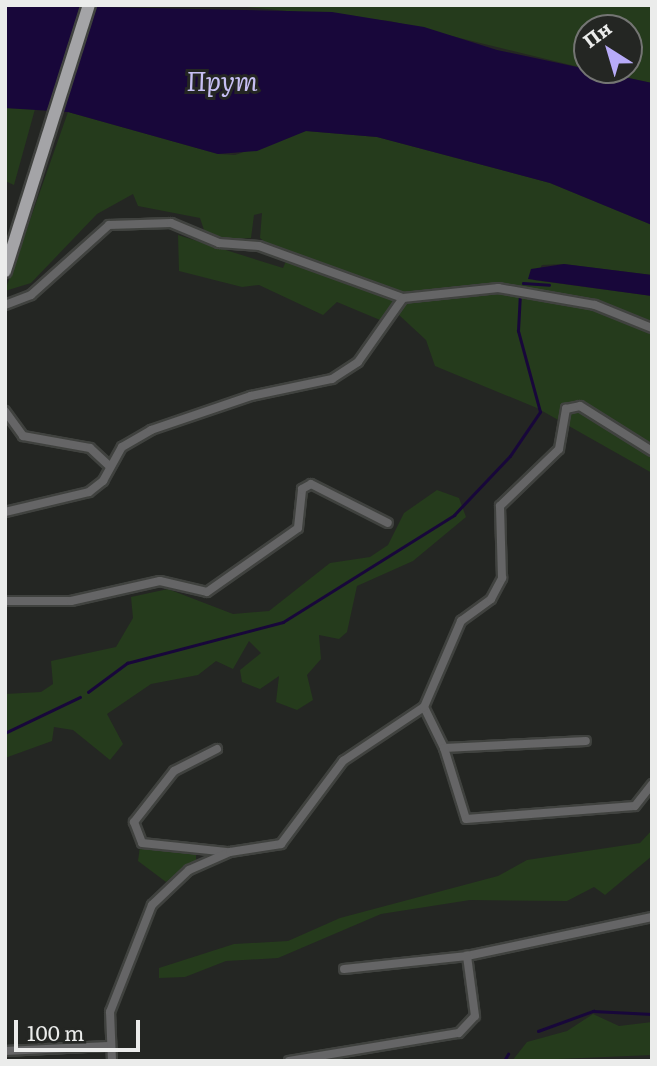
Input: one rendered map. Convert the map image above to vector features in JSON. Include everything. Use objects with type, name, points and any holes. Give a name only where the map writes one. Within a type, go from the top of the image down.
[{"type":"main road","points":[[5,271],[89,5]]},
{"type":"street","points":[[5,305],[31,295],[108,226],[171,223],[219,243],[259,246],[403,298],[498,288],[595,305],[652,328]]},
{"type":"street","points":[[5,512],[89,492],[103,481],[108,465],[134,437],[150,430],[251,396],[332,379],[358,362],[403,298]]},
{"type":"street","points":[[217,749],[174,771],[134,822],[142,843],[230,852],[281,844],[343,761],[424,707],[461,621],[491,599],[502,578],[500,506],[559,449],[566,409],[580,406],[652,451]]},
{"type":"street","points":[[5,411],[23,436],[90,448],[108,465]]},
{"type":"street","points":[[5,601],[71,601],[160,581],[206,592],[298,528],[302,489],[311,484],[388,523]]},
{"type":"street","points":[[424,707],[444,747],[466,819],[635,806],[652,784]]},
{"type":"street","points":[[444,747],[586,741]]},
{"type":"street","points":[[112,1061],[108,1046],[110,1012],[152,905],[189,870],[230,852]]},
{"type":"street","points":[[344,968],[467,956],[652,917]]},
{"type":"street","points":[[289,1061],[460,1033],[475,1016],[467,956]]},
{"type":"street","points":[[5,1051],[108,1046]]},
{"type":"green space","points":[[226,5],[652,5],[652,83],[643,81],[643,14],[573,14],[573,66],[390,21]]},
{"type":"green space","points":[[5,108],[35,109],[14,185],[5,181]]},
{"type":"green space","points":[[68,112],[218,154],[235,155],[306,131],[377,137],[550,183],[652,225],[652,275],[563,264],[542,265],[533,280],[652,296],[652,473],[537,408],[435,366],[426,340],[399,315],[380,320],[337,302],[323,315],[259,285],[242,287],[179,271],[178,235],[283,268],[287,259],[260,238],[262,213],[254,215],[251,238],[222,240],[205,233],[200,218],[138,206],[133,194],[97,214],[31,283],[5,291]]},
{"type":"green space","points":[[437,490],[459,498],[466,517],[413,561],[357,586],[347,632],[339,639],[319,635],[321,659],[307,675],[313,700],[297,710],[276,702],[279,676],[260,689],[242,682],[240,670],[261,653],[249,641],[233,669],[216,661],[198,675],[151,684],[107,714],[123,744],[110,760],[73,730],[54,727],[52,741],[5,758],[5,694],[41,692],[53,684],[51,661],[116,647],[133,618],[131,597],[168,589],[233,614],[269,611],[330,563],[370,557],[388,545],[404,513]]},
{"type":"green space","points":[[652,830],[652,856],[605,895],[594,887],[567,901],[470,900],[381,914],[278,958],[226,961],[185,977],[159,978],[159,968],[234,944],[288,941],[340,918],[498,876],[527,860],[640,843]]},
{"type":"green space","points":[[140,846],[196,854],[196,860],[166,882],[138,861]]},
{"type":"green space","points":[[593,1014],[619,1026],[652,1022],[652,1055],[512,1061],[527,1042],[567,1031]]},
{"type":"water","name":"Прут","points":[[5,5],[332,12],[424,27],[497,50],[573,66],[573,84],[652,83],[652,225],[550,183],[377,137],[306,131],[257,151],[218,154],[68,112],[5,108]]},
{"type":"water","points":[[564,264],[652,275],[652,296],[528,279],[531,269]]},
{"type":"waterway","points":[[523,283],[549,285]]},
{"type":"waterway","points":[[88,692],[127,663],[283,622],[454,515],[510,456],[540,412],[518,331],[520,297]]},
{"type":"waterway","points":[[5,733],[80,697]]},
{"type":"waterway","points":[[538,1031],[593,1011],[652,1014]]},
{"type":"waterway","points":[[504,1061],[508,1054]]}]
